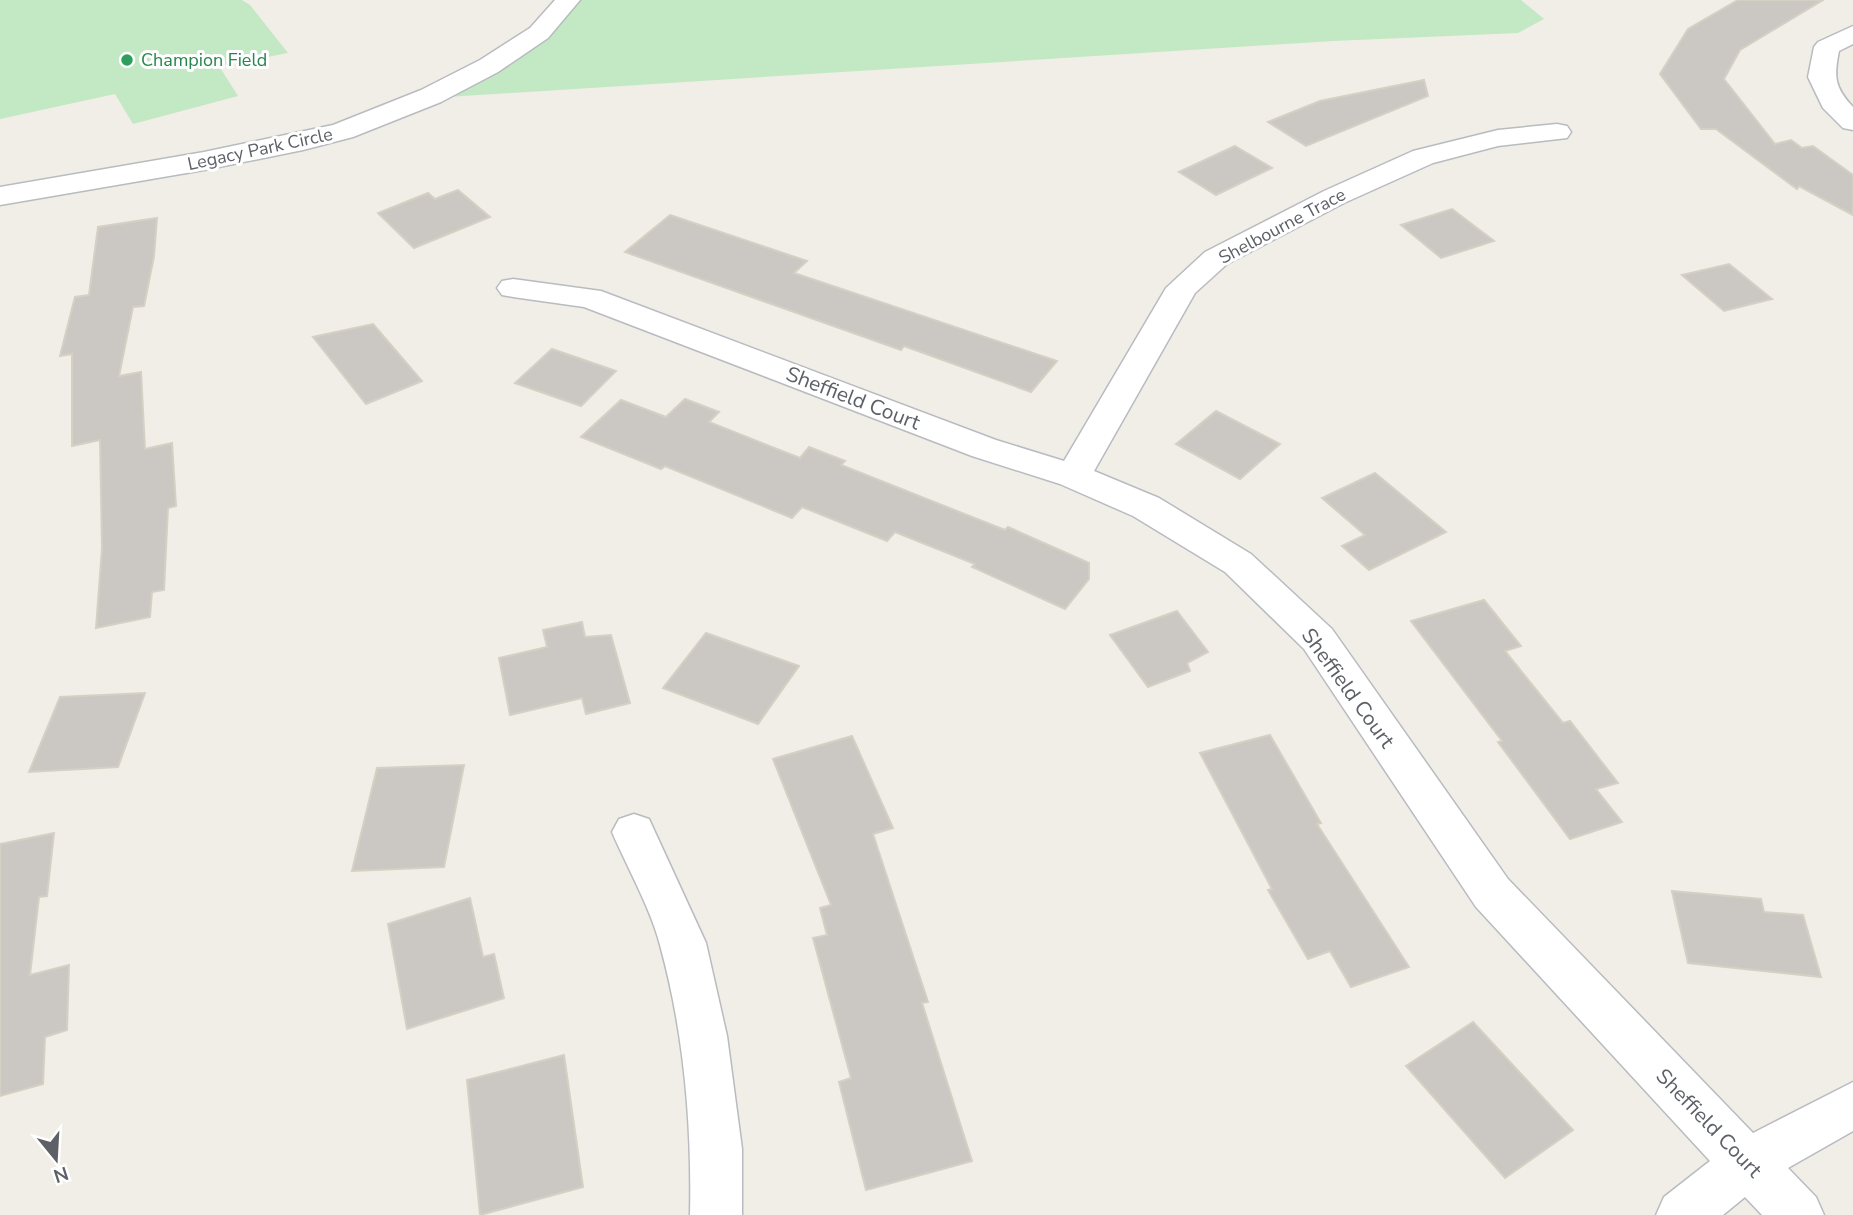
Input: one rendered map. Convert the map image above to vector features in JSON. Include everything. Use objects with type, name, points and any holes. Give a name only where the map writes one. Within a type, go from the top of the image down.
[{"type":"street","name":"Legacy Park Circle","points":[[0,196],[217,159],[343,131],[431,96],[489,66],[539,33],[568,0]]},
{"type":"street","points":[[1853,34],[1827,47],[1821,77],[1833,102],[1853,122]]},
{"type":"street","name":"Shelbourne Trace","points":[[1073,476],[1181,288],[1216,258],[1334,197],[1423,157],[1498,138],[1557,132]]},
{"type":"street","name":"Sheffield Court","points":[[513,288],[590,298],[984,448],[1073,476],[1146,507],[1238,563],[1318,639],[1492,893],[1798,1215]]},
{"type":"street","points":[[634,832],[683,943],[703,1036],[717,1149],[716,1215]]},
{"type":"street","points":[[1682,1215],[1748,1163],[1853,1105]]},
{"type":"green space","name":"Champion Field","points":[[0,0],[242,0],[250,5],[288,53],[219,66],[238,96],[133,124],[115,94],[0,119]]},
{"type":"green space","points":[[573,0],[1521,0],[1544,19],[1518,33],[1333,41],[416,99],[535,45]]},
{"type":"building","points":[[1738,0],[1823,0],[1740,50],[1724,79],[1775,144],[1791,140],[1802,148],[1813,146],[1853,175],[1853,215],[1799,186],[1797,189],[1716,129],[1701,129],[1660,74],[1688,29]]},
{"type":"building","points":[[1424,80],[1428,96],[1306,146],[1268,122],[1320,101]]},
{"type":"building","points":[[1235,146],[1272,168],[1216,195],[1179,172]]},
{"type":"building","points":[[458,190],[490,217],[414,248],[378,213],[428,193],[435,199]]},
{"type":"building","points":[[1452,209],[1494,241],[1441,258],[1401,225]]},
{"type":"building","points":[[670,215],[807,261],[794,273],[1057,361],[1031,392],[904,346],[901,350],[625,252]]},
{"type":"building","points":[[157,218],[154,256],[144,306],[133,307],[119,376],[141,372],[145,449],[172,443],[176,506],[168,508],[164,590],[152,592],[150,617],[96,628],[102,548],[100,440],[72,446],[72,354],[60,356],[75,297],[89,295],[98,227]]},
{"type":"building","points":[[1729,264],[1772,299],[1724,311],[1682,275]]},
{"type":"building","points":[[373,324],[422,381],[366,404],[313,337]]},
{"type":"building","points":[[552,349],[616,371],[581,406],[515,383]]},
{"type":"building","points":[[685,399],[719,412],[709,422],[800,458],[809,447],[845,461],[841,465],[1005,530],[1008,527],[1089,563],[1089,579],[1065,609],[972,567],[975,564],[895,532],[887,541],[802,507],[792,518],[665,466],[661,469],[581,437],[621,400],[666,417]]},
{"type":"building","points":[[1216,411],[1280,444],[1240,479],[1176,444]]},
{"type":"building","points":[[1375,473],[1446,532],[1369,570],[1342,546],[1365,535],[1322,498]]},
{"type":"building","points":[[1484,600],[1521,646],[1505,651],[1563,723],[1570,721],[1618,783],[1596,789],[1622,822],[1570,839],[1498,742],[1502,741],[1411,621]]},
{"type":"building","points":[[1177,611],[1208,652],[1187,663],[1190,671],[1148,687],[1110,635]]},
{"type":"building","points":[[582,622],[585,637],[611,635],[630,703],[586,714],[582,698],[510,715],[499,658],[547,647],[543,630]]},
{"type":"building","points":[[706,633],[799,666],[758,724],[663,688]]},
{"type":"building","points":[[145,693],[118,767],[29,772],[60,697]]},
{"type":"building","points":[[1270,735],[1321,823],[1317,824],[1409,967],[1351,987],[1330,951],[1308,959],[1268,890],[1272,889],[1200,753]]},
{"type":"building","points":[[852,736],[893,828],[873,834],[928,1002],[922,1003],[972,1161],[866,1190],[839,1082],[851,1078],[813,938],[827,935],[820,908],[831,905],[773,759]]},
{"type":"building","points":[[464,765],[444,867],[352,871],[377,768]]},
{"type":"building","points":[[54,833],[47,896],[39,897],[30,975],[69,965],[67,1030],[45,1037],[43,1084],[0,1096],[0,844]]},
{"type":"building","points":[[1672,891],[1761,899],[1764,912],[1803,915],[1821,977],[1688,963]]},
{"type":"building","points":[[470,898],[483,957],[494,954],[504,998],[407,1029],[388,924]]},
{"type":"building","points":[[1473,1022],[1573,1130],[1505,1178],[1406,1066]]},
{"type":"building","points":[[564,1055],[583,1187],[480,1215],[467,1080]]},
{"type":"place","name":"Champion Field","points":[[127,60]]}]
